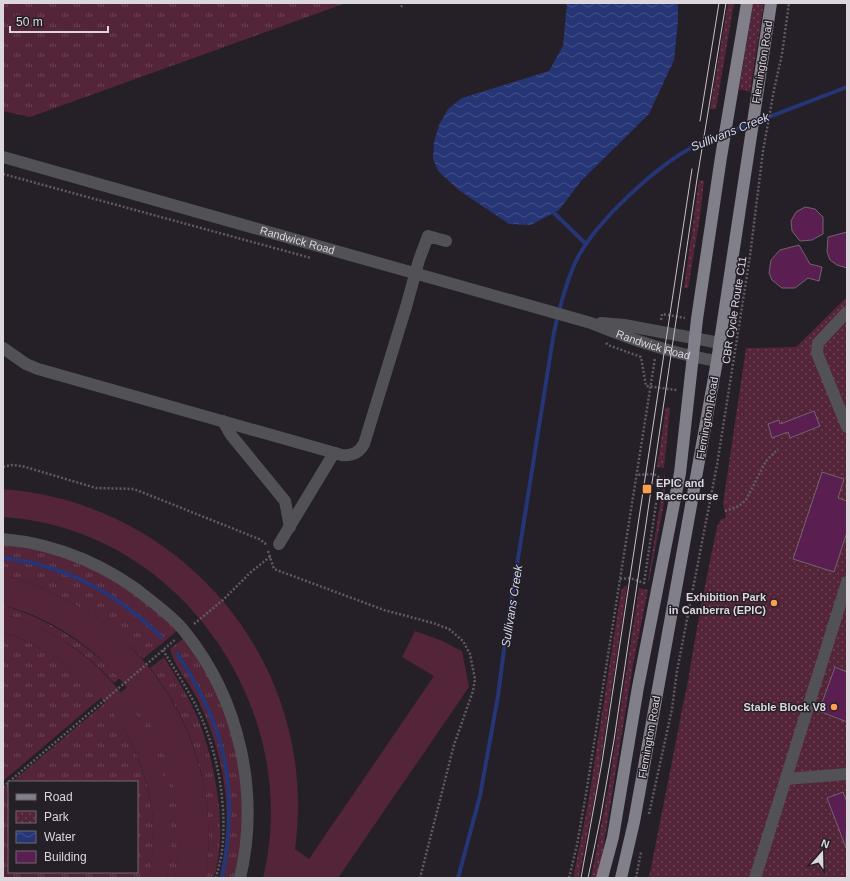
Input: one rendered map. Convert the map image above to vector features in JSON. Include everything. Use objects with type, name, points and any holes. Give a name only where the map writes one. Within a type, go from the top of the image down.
[{"type":"main road","name":"Flemington Road","points":[[602,878],[613,837],[638,687],[680,473],[694,339],[728,110],[747,3]]},
{"type":"main road","name":"Flemington Road","points":[[621,878],[634,822],[656,693],[717,361],[771,3]]},
{"type":"main road","points":[[638,687],[656,693]]},
{"type":"street","name":"Randwick Road","points":[[3,157],[577,319],[624,325],[720,343]]},
{"type":"street","points":[[3,348],[26,364],[38,369],[334,453],[351,455],[358,452],[364,444],[415,273],[428,236],[446,241]]},
{"type":"street","points":[[847,312],[818,342],[818,353],[847,426]]},
{"type":"street","name":"Randwick Road","points":[[592,322],[621,336],[693,357],[717,361]]},
{"type":"street","points":[[223,421],[231,435],[285,502],[290,527]]},
{"type":"street","points":[[279,544],[334,453]]},
{"type":"street","points":[[3,539],[34,543],[64,552],[114,574],[141,592],[185,632],[217,680],[240,745],[245,770],[248,801],[247,832],[240,878]]},
{"type":"street","points":[[755,878],[847,582]]},
{"type":"street","points":[[786,779],[847,774]]},
{"type":"path","points":[[401,7],[404,3]]},
{"type":"path","name":"CBR Cycle Route C11","points":[[649,817],[672,709],[677,671],[718,458],[750,256],[763,151],[782,54],[789,3]]},
{"type":"path","points":[[3,174],[312,258]]},
{"type":"path","points":[[659,332],[662,314],[697,319]]},
{"type":"path","points":[[723,323],[739,325]]},
{"type":"path","points":[[569,878],[577,845],[587,788],[657,346]]},
{"type":"path","points":[[725,512],[739,506],[746,500],[766,461],[778,449]]},
{"type":"path","points":[[3,466],[22,466],[96,488],[134,489],[265,542],[274,569],[384,610],[433,623],[449,629],[463,641],[470,654],[474,679],[473,691],[454,745],[420,878]]},
{"type":"path","points":[[620,579],[630,578],[644,583],[660,478],[654,474],[646,473],[636,475]]},
{"type":"path","points":[[10,781],[223,600],[251,572],[270,557],[279,544]]},
{"type":"path","points":[[163,650],[202,718],[214,753],[220,782],[223,823],[222,851],[216,878]]},
{"type":"path","points":[[636,878],[642,847]]},
{"type":"green space","points":[[3,3],[346,3],[30,117],[3,111]]},
{"type":"green space","points":[[728,3],[734,3],[716,109],[710,109]]},
{"type":"green space","points":[[753,3],[764,3],[750,92],[739,90]]},
{"type":"green space","points":[[699,180],[704,181],[700,216],[688,288],[684,288]]},
{"type":"green space","name":"Exhibition Park in Canberra (EPIC)","points":[[847,297],[847,878],[649,878],[717,527],[721,519],[726,518],[723,504],[746,348],[796,347]]},
{"type":"green space","points":[[666,407],[670,408],[664,468],[657,467]]},
{"type":"green space","points":[[665,472],[665,498],[648,581]]},
{"type":"green space","points":[[3,489],[69,501],[129,526],[182,561],[227,606],[262,659],[286,718],[297,782],[295,849],[309,859],[434,676],[402,657],[415,631],[440,640],[462,651],[469,687],[338,878],[263,878],[271,814],[265,752],[245,692],[215,638],[174,591],[124,554],[67,529],[3,517]]},
{"type":"green space","points":[[3,542],[79,560],[143,598],[178,630],[143,659],[128,644],[96,618],[79,607],[43,588],[3,575]]},
{"type":"green space","points":[[3,575],[52,593],[96,618],[133,649],[163,687],[187,729],[202,776],[208,826],[206,878],[175,878],[179,833],[174,790],[161,748],[142,708],[115,674],[83,644],[45,621],[3,605]]},
{"type":"green space","points":[[625,586],[627,587],[598,779],[579,878],[573,878],[588,804],[621,591]]},
{"type":"green space","points":[[639,588],[648,590],[633,665],[603,850],[597,878],[591,878],[609,784]]},
{"type":"green space","points":[[3,605],[52,625],[80,643],[107,665],[120,678],[114,683],[90,660],[49,632],[3,614]]},
{"type":"green space","points":[[3,614],[44,630],[80,653],[111,681],[136,714],[155,751],[167,792],[171,834],[167,878],[149,878],[154,838],[150,799],[140,762],[123,728],[100,697],[72,670],[40,648],[3,632]]},
{"type":"green space","points":[[3,632],[31,644],[57,658],[80,676],[102,697],[3,781]]},
{"type":"green space","points":[[185,637],[214,682],[237,741],[245,802],[237,878],[219,878],[224,855],[226,832],[227,810],[225,787],[215,743],[207,721],[198,700],[175,662],[170,649]]},
{"type":"green space","points":[[164,657],[183,688],[199,721],[215,778],[220,820],[220,840],[214,878],[206,878],[208,822],[200,767],[180,715],[167,691],[150,668]]},
{"type":"green space","points":[[128,687],[143,708],[155,730],[165,753],[172,778],[177,803],[179,828],[175,878],[167,878],[170,853],[170,828],[164,780],[147,735],[121,692]]},
{"type":"green space","points":[[106,702],[131,742],[140,763],[147,786],[152,808],[154,831],[153,854],[149,878],[3,878],[3,789],[8,785],[8,873],[138,873],[138,781],[13,781]]},
{"type":"water","points":[[567,3],[678,3],[678,21],[674,60],[649,114],[581,181],[559,210],[531,225],[509,224],[460,191],[438,171],[433,159],[434,142],[439,125],[448,109],[462,98],[549,71],[563,46]]},
{"type":"building","points":[[805,207],[815,209],[823,217],[823,234],[812,240],[800,241],[792,231],[791,221],[796,212]]},
{"type":"building","points":[[847,232],[847,268],[837,265],[830,260],[827,252],[828,237]]},
{"type":"building","points":[[799,245],[810,264],[822,267],[819,281],[808,278],[795,288],[782,288],[772,280],[769,273],[771,260],[780,250]]},
{"type":"building","points":[[814,411],[820,426],[790,438],[788,432],[772,438],[768,424],[779,420],[780,424]]},
{"type":"building","points":[[822,472],[844,479],[838,498],[847,501],[847,532],[834,572],[793,559]]},
{"type":"building","points":[[835,667],[847,672],[847,722],[819,711]]},
{"type":"building","points":[[843,792],[847,802],[846,848],[827,798]]},
{"type":"waterway","name":"Sullivans Creek","points":[[458,878],[480,796],[498,696],[506,634],[554,332],[562,298],[574,265],[596,231],[611,214],[646,180],[682,154],[698,144],[847,87]]},
{"type":"waterway","points":[[554,213],[586,244]]},
{"type":"waterway","points":[[3,558],[48,567],[69,574],[89,584],[126,607],[161,637]]},
{"type":"waterway","points":[[177,654],[194,681],[208,708],[218,734],[225,761],[229,817],[227,846],[222,878]]},
{"type":"tram line","points":[[700,121],[719,3]]},
{"type":"tram line","points":[[588,878],[614,740],[697,179],[726,3]]},
{"type":"tram line","points":[[581,878],[602,762],[692,169]]},
{"type":"place","name":"EPIC and Racecourse","points":[[647,489]]},
{"type":"place","name":"Exhibition Park in Canberra (EPIC)","points":[[774,603]]},
{"type":"place","name":"Stable Block V8","points":[[834,707]]}]
